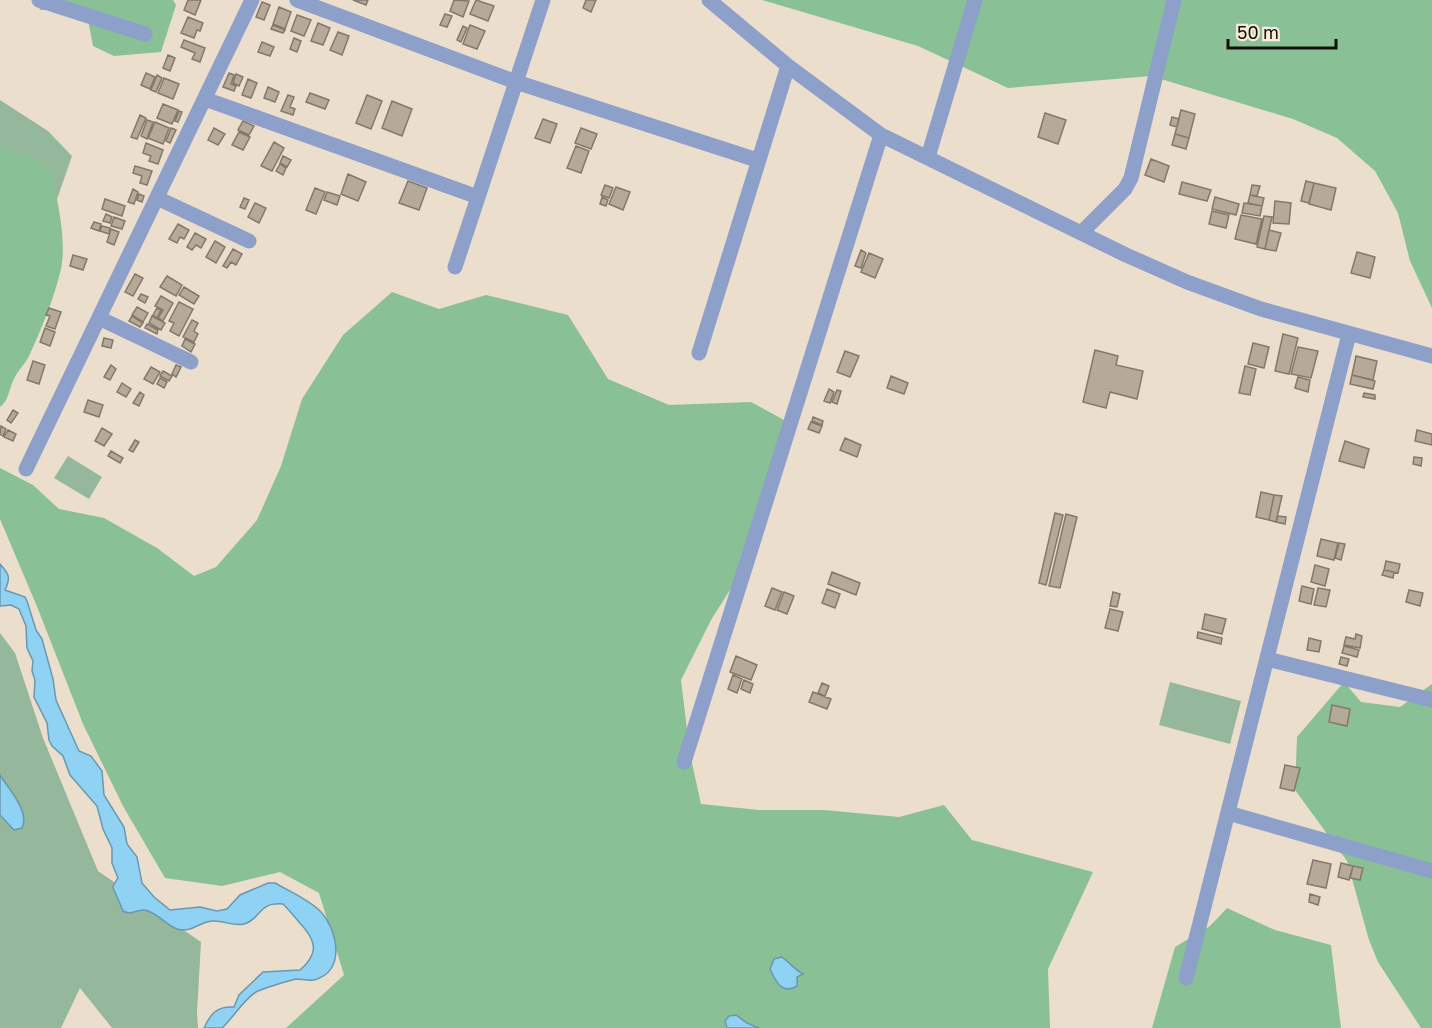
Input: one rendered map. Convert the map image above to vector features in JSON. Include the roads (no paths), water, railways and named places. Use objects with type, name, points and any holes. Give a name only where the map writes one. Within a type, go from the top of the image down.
[{"type":"street","points":[[39,0],[145,34]]},
{"type":"street","points":[[26,469],[252,0]]},
{"type":"street","points":[[297,0],[516,82],[758,160]]},
{"type":"street","points":[[455,267],[543,0]]},
{"type":"street","points":[[710,0],[788,66],[881,135],[1187,282],[1261,309],[1432,356]]},
{"type":"street","points":[[928,158],[975,0]]},
{"type":"street","points":[[1081,233],[1125,189],[1131,178],[1174,0]]},
{"type":"street","points":[[699,353],[788,66]]},
{"type":"street","points":[[205,99],[478,196]]},
{"type":"street","points":[[684,762],[881,135]]},
{"type":"street","points":[[157,198],[249,241]]},
{"type":"street","points":[[99,318],[191,362]]},
{"type":"street","points":[[1186,978],[1349,334]]},
{"type":"street","points":[[1267,659],[1432,700]]},
{"type":"street","points":[[1228,813],[1432,871]]},
{"type":"water","points":[[0,564],[8,576],[5,590],[25,597],[27,601],[36,630],[42,639],[56,700],[79,751],[91,756],[102,771],[104,795],[124,827],[127,844],[137,857],[142,883],[170,910],[200,907],[217,911],[227,909],[240,895],[268,883],[275,883],[311,904],[327,920],[335,940],[336,950],[331,969],[324,976],[314,980],[296,979],[259,991],[247,999],[222,1028],[204,1028],[209,1018],[219,1009],[234,1007],[239,995],[263,972],[300,970],[311,958],[312,941],[305,929],[283,904],[264,908],[250,922],[244,924],[212,921],[182,930],[145,910],[129,913],[123,911],[113,887],[118,878],[112,863],[112,848],[103,829],[97,806],[70,775],[63,756],[52,746],[47,723],[34,697],[33,661],[27,648],[26,626],[19,609],[11,605],[0,606]]},
{"type":"water","points":[[0,775],[21,808],[24,821],[22,828],[14,830],[0,815]]},
{"type":"water","points":[[782,957],[803,974],[797,977],[797,986],[783,988],[770,969],[774,959]]},
{"type":"water","points":[[736,1015],[759,1028],[727,1028],[725,1021],[729,1016]]}]
